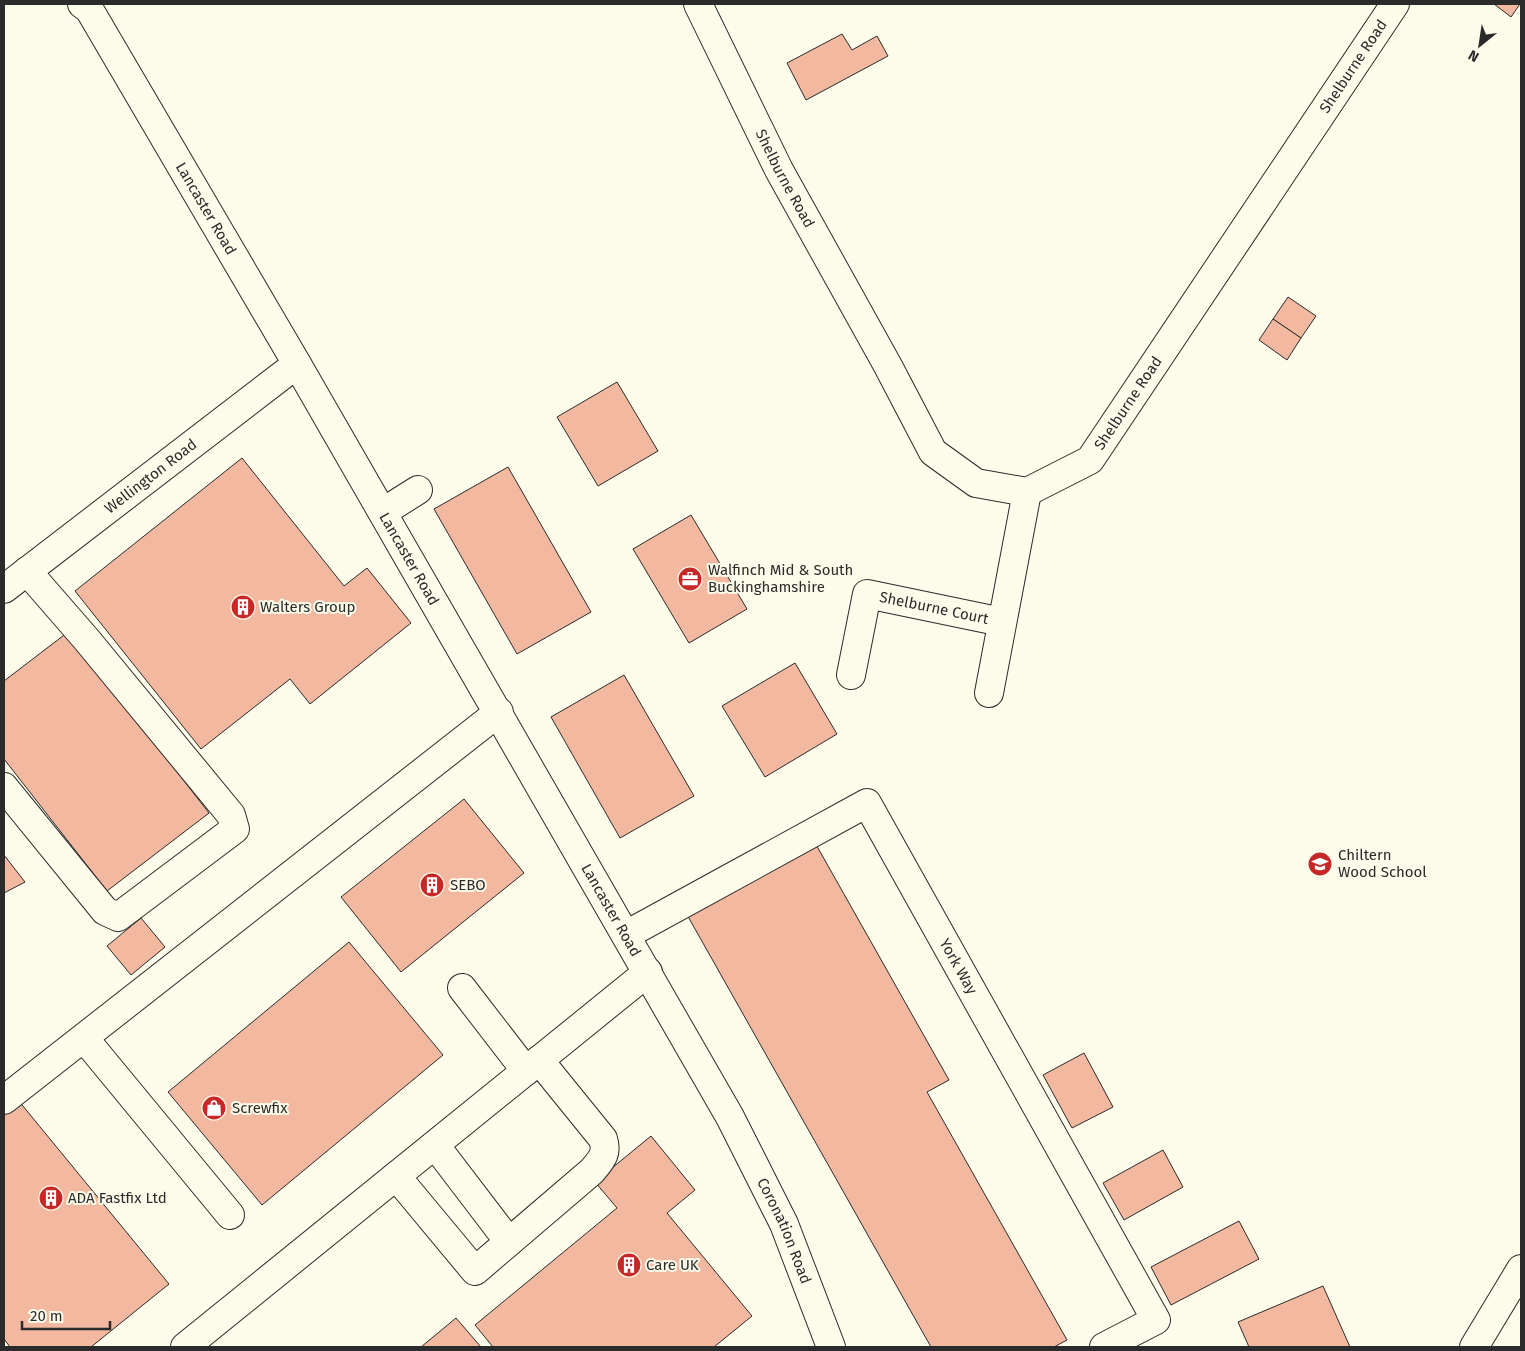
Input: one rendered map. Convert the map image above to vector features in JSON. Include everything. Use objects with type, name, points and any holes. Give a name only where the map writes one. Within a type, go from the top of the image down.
[{"type":"street","name":"Lancaster Road","points":[[82,4],[89,9],[297,364],[499,712],[730,1117]]},
{"type":"street","name":"Shelburne Road","points":[[698,4],[779,170],[888,366],[933,452],[976,483],[1027,492],[1090,460],[1395,4]]},
{"type":"street","name":"Wellington Road","points":[[4,590],[297,364]]},
{"type":"street","points":[[383,512],[418,490]]},
{"type":"street","name":"Shelburne Court","points":[[989,692],[1027,492]]},
{"type":"street","points":[[4,787],[106,911],[118,917],[235,829],[231,815],[88,640],[27,571]]},
{"type":"street","name":"Shelburne Court","points":[[851,675],[867,594],[1002,622]]},
{"type":"street","points":[[4,1100],[499,712]]},
{"type":"street","name":"York Way","points":[[626,935],[868,804],[1156,1320],[1104,1347]]},
{"type":"street","points":[[185,1347],[648,972]]},
{"type":"street","points":[[396,1176],[475,1271],[592,1171],[603,1158],[606,1148],[603,1139],[532,1066],[462,988]]},
{"type":"street","points":[[84,1038],[230,1215]]},
{"type":"street","name":"Coronation Road","points":[[730,1117],[784,1224],[831,1347]]},
{"type":"street","points":[[435,1145],[509,1242]]},
{"type":"street","points":[[1474,1347],[1521,1269]]},
{"type":"building","points":[[1494,4],[1520,4],[1511,17]]},
{"type":"building","points":[[842,34],[852,50],[877,36],[888,56],[806,100],[787,63]]},
{"type":"building","points":[[1288,297],[1316,316],[1301,338],[1273,319]]},
{"type":"building","points":[[1273,319],[1301,338],[1287,360],[1259,340]]},
{"type":"building","points":[[617,382],[658,451],[598,486],[557,417]]},
{"type":"building","name":"Walters Group","points":[[242,458],[344,586],[367,568],[411,623],[310,704],[290,679],[201,749],[75,591]]},
{"type":"building","points":[[508,467],[591,612],[517,654],[434,509]]},
{"type":"building","name":"Walfinch Mid & South Buckinghamshire","points":[[691,515],[747,609],[689,643],[633,549]]},
{"type":"building","points":[[68,632],[209,813],[107,891],[4,759],[4,681]]},
{"type":"building","points":[[795,663],[837,734],[765,777],[722,706]]},
{"type":"building","points":[[624,675],[694,796],[620,838],[551,717]]},
{"type":"building","name":"SEBO","points":[[464,799],[524,873],[401,972],[341,897]]},
{"type":"building","points":[[814,841],[949,1080],[927,1092],[1067,1340],[1054,1347],[931,1347],[686,913]]},
{"type":"building","points":[[4,855],[25,882],[4,893]]},
{"type":"building","points":[[141,918],[165,947],[131,975],[107,946]]},
{"type":"building","points":[[349,942],[443,1055],[262,1205],[168,1092]]},
{"type":"building","points":[[1084,1053],[1113,1107],[1072,1128],[1043,1075]]},
{"type":"building","name":"ADA Fastfix Ltd","points":[[18,1100],[169,1284],[91,1347],[10,1347],[4,1339],[4,1112]]},
{"type":"building","name":"Care UK","points":[[651,1136],[695,1190],[667,1213],[752,1316],[714,1347],[493,1347],[475,1325],[617,1208],[595,1182]]},
{"type":"building","points":[[1163,1150],[1183,1187],[1124,1220],[1103,1183]]},
{"type":"building","points":[[1239,1221],[1259,1259],[1171,1305],[1151,1267]]},
{"type":"building","points":[[1323,1286],[1350,1347],[1249,1347],[1238,1322]]},
{"type":"building","points":[[456,1318],[481,1347],[421,1347]]},
{"type":"place","name":"Walfinch Mid & South Buckinghamshire","points":[[690,579]]},
{"type":"place","name":"Walters Group","points":[[243,607]]},
{"type":"place","name":"Chiltern Wood School","points":[[1320,864]]},
{"type":"place","name":"SEBO","points":[[432,885]]},
{"type":"place","name":"Screwfix","points":[[214,1108]]},
{"type":"place","name":"ADA Fastfix Ltd","points":[[51,1198]]},
{"type":"place","name":"Care UK","points":[[629,1265]]}]
